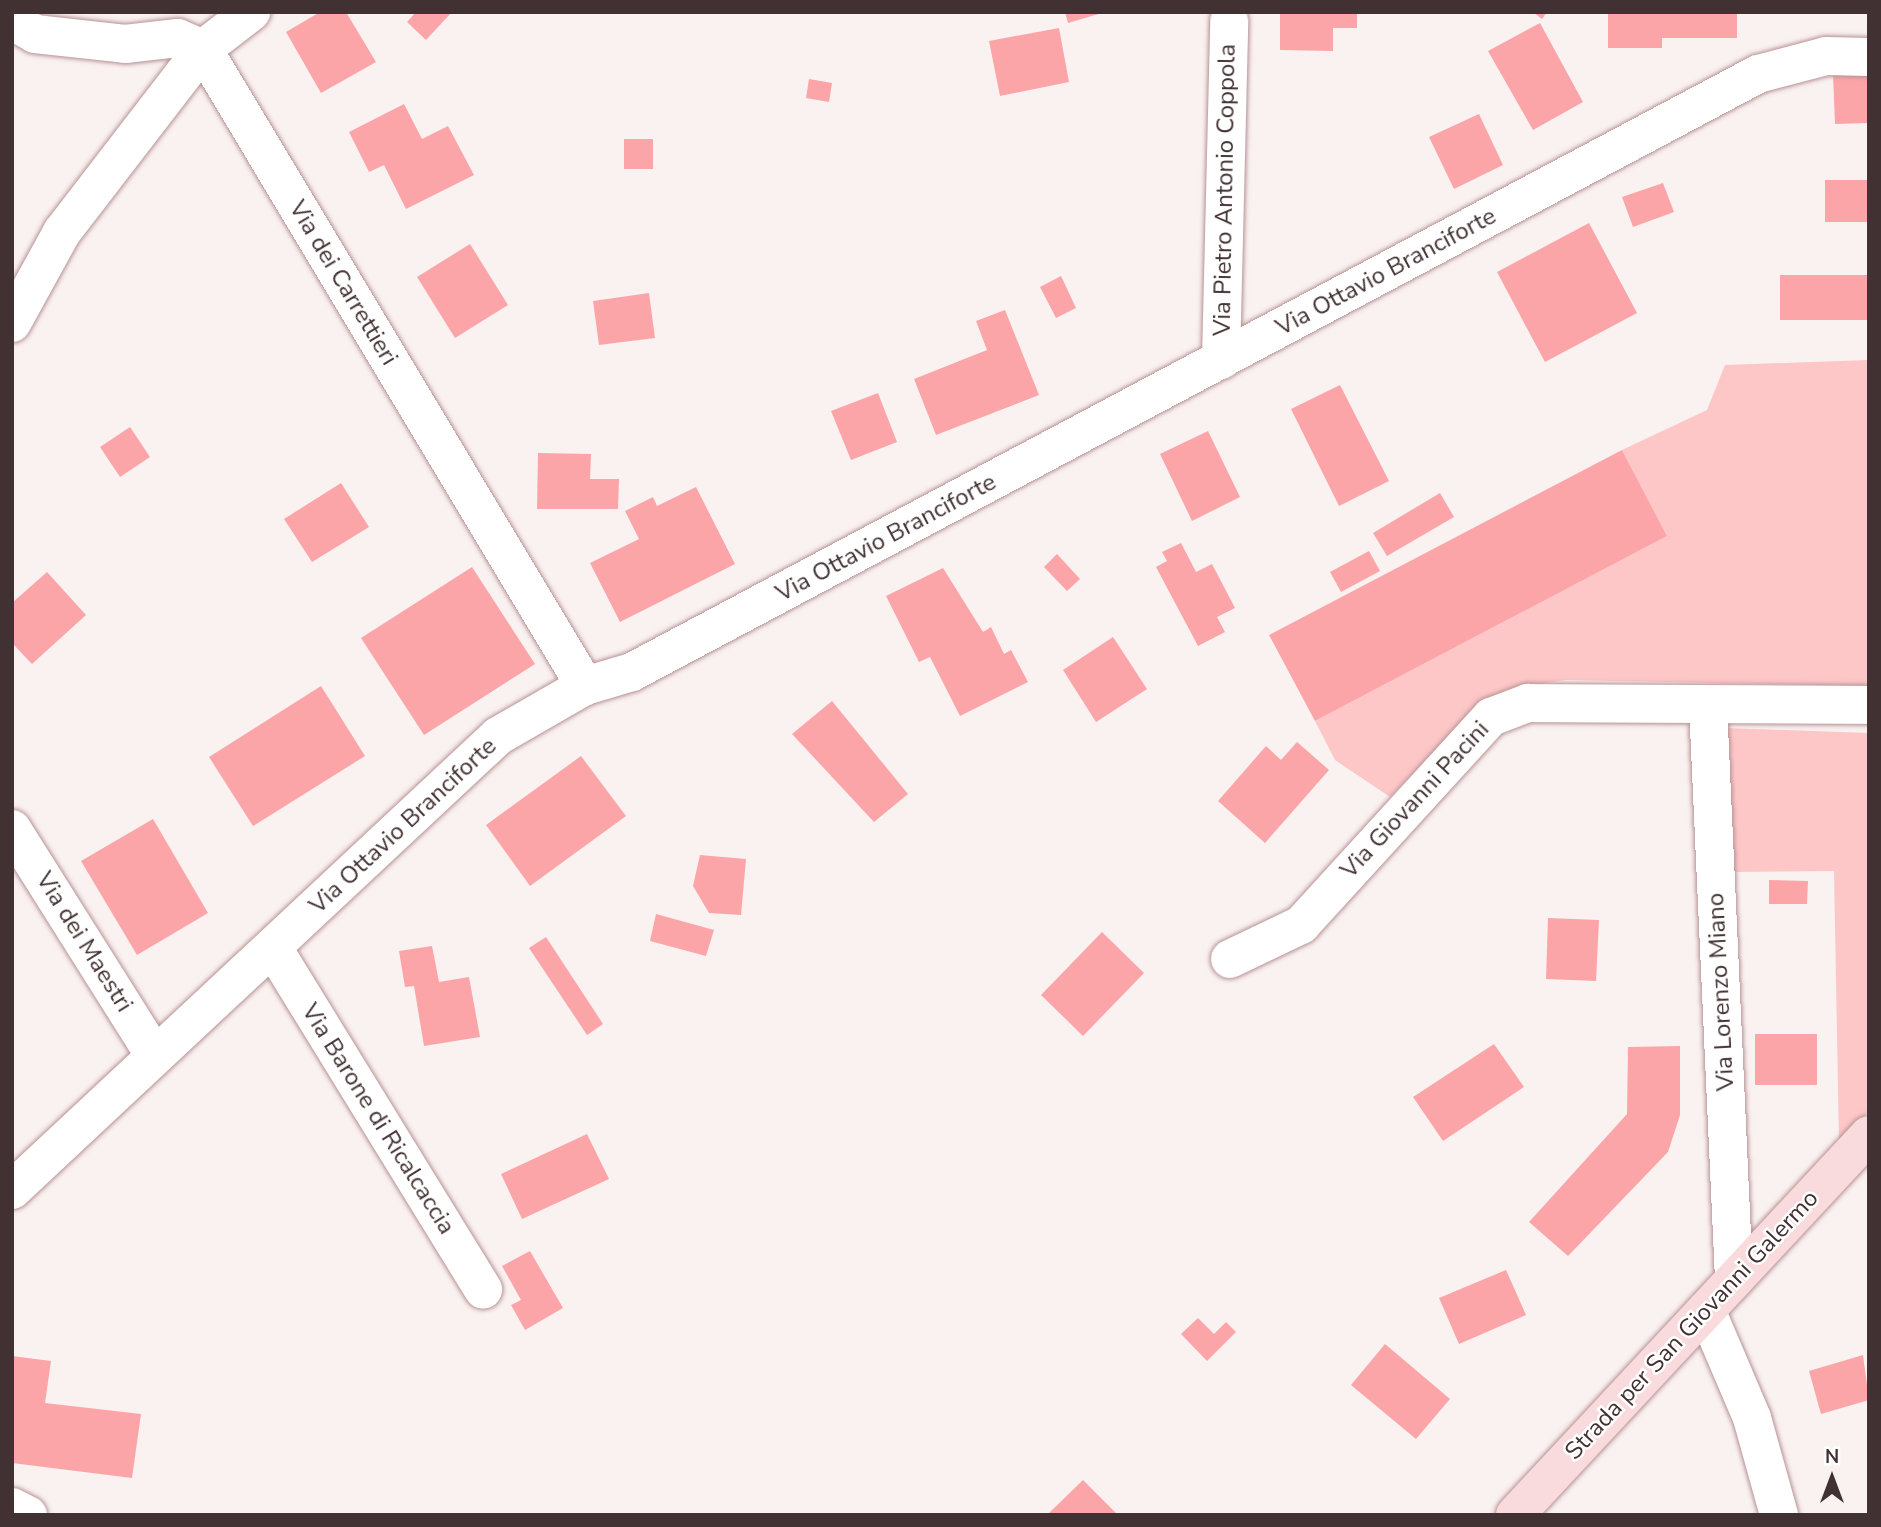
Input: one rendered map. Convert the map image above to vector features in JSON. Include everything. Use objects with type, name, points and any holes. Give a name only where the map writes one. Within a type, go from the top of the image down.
[{"type":"main road","name":"Strada per San Giovanni Galermo","points":[[1515,1515],[1869,1135]]},
{"type":"street","points":[[12,323],[62,232],[203,49],[251,12]]},
{"type":"street","points":[[12,21],[35,34],[125,44],[178,38],[203,49]]},
{"type":"street","name":"Via Pietro Antonio Coppola","points":[[1221,360],[1228,21]]},
{"type":"street","name":"Via dei Carrettieri","points":[[203,49],[585,686]]},
{"type":"street","name":"Via Ottavio Branciforte","points":[[12,1190],[498,736],[585,686],[632,672],[1758,74],[1826,56],[1869,57]]},
{"type":"street","name":"Via Giovanni Pacini","points":[[1230,959],[1301,925],[1492,717],[1528,703],[1869,705]]},
{"type":"street","name":"Via Lorenzo Miano","points":[[1708,705],[1734,1279]]},
{"type":"street","name":"Via dei Maestri","points":[[12,829],[155,1056]]},
{"type":"street","name":"Via Barone di Ricalcaccia","points":[[273,948],[482,1290]]},
{"type":"street","points":[[1706,1310],[1752,1418],[1779,1515]]},
{"type":"street","points":[[12,1507],[28,1515]]},
{"type":"shaded area","points":[[1869,360],[1868,686],[1566,680],[1518,687],[1483,702],[1390,797],[1335,760],[1315,721],[1667,536],[1622,450],[1707,410],[1725,365]]},
{"type":"shaded area","points":[[1725,728],[1869,733],[1869,1111],[1839,1142],[1834,871],[1730,872]]},
{"type":"building","points":[[320,12],[346,12],[376,62],[321,93],[286,32]]},
{"type":"building","points":[[416,12],[452,12],[426,40],[407,22]]},
{"type":"building","points":[[1065,12],[1102,12],[1102,13],[1068,23]]},
{"type":"building","points":[[1280,12],[1357,12],[1357,28],[1333,28],[1333,51],[1280,50]]},
{"type":"building","points":[[1533,12],[1547,12],[1542,19]]},
{"type":"building","points":[[1608,12],[1737,12],[1737,38],[1662,38],[1662,48],[1608,48]]},
{"type":"building","points":[[1540,23],[1583,102],[1533,130],[1488,51]]},
{"type":"building","points":[[1059,28],[1069,82],[1000,96],[989,41]]},
{"type":"building","points":[[1869,73],[1869,123],[1835,124],[1833,74]]},
{"type":"building","points":[[809,79],[832,83],[829,102],[806,98]]},
{"type":"building","points":[[404,104],[422,139],[448,126],[474,175],[406,209],[384,165],[369,172],[349,132]]},
{"type":"building","points":[[1479,114],[1503,165],[1454,189],[1429,137]]},
{"type":"building","points":[[624,139],[653,139],[653,169],[624,169]]},
{"type":"building","points":[[1825,180],[1869,180],[1869,222],[1825,222]]},
{"type":"building","points":[[1663,183],[1674,212],[1633,227],[1622,197]]},
{"type":"building","points":[[1589,223],[1637,313],[1545,362],[1497,272]]},
{"type":"building","points":[[470,244],[508,305],[455,338],[417,277]]},
{"type":"building","points":[[1780,275],[1869,275],[1869,320],[1780,320]]},
{"type":"building","points":[[1061,276],[1076,308],[1056,318],[1040,287]]},
{"type":"building","points":[[649,293],[655,338],[599,345],[593,301]]},
{"type":"building","points":[[1005,310],[1039,395],[936,435],[914,379],[987,350],[976,321]]},
{"type":"building","points":[[1340,385],[1389,481],[1339,506],[1291,409]]},
{"type":"building","points":[[878,393],[897,442],[851,460],[831,411]]},
{"type":"building","points":[[130,427],[150,457],[120,477],[100,447]]},
{"type":"building","points":[[1208,431],[1240,497],[1192,521],[1160,454]]},
{"type":"building","points":[[1622,450],[1667,536],[1315,721],[1269,635]]},
{"type":"building","points":[[538,453],[591,454],[590,479],[619,479],[618,509],[537,509]]},
{"type":"building","points":[[341,483],[369,527],[312,562],[284,519]]},
{"type":"building","points":[[696,487],[735,564],[620,622],[590,563],[639,539],[625,511],[653,497],[657,506]]},
{"type":"building","points":[[1440,493],[1454,517],[1387,556],[1373,533]]},
{"type":"building","points":[[1181,543],[1196,572],[1212,564],[1235,608],[1217,617],[1225,632],[1198,646],[1156,567],[1167,561],[1162,552]]},
{"type":"building","points":[[1369,551],[1380,571],[1341,592],[1330,572]]},
{"type":"building","points":[[1057,554],[1080,579],[1067,591],[1044,567]]},
{"type":"building","points":[[472,567],[535,664],[424,735],[361,638]]},
{"type":"building","points":[[943,568],[983,632],[991,627],[1004,654],[1011,650],[1028,682],[960,716],[930,657],[919,662],[886,596]]},
{"type":"building","points":[[47,572],[86,615],[32,664],[12,643],[12,603]]},
{"type":"building","points":[[1113,637],[1147,689],[1096,722],[1063,670]]},
{"type":"building","points":[[321,686],[365,756],[253,826],[209,757]]},
{"type":"building","points":[[832,701],[908,794],[874,822],[792,734]]},
{"type":"building","points":[[1297,742],[1329,770],[1265,843],[1218,801],[1266,746],[1281,760]]},
{"type":"building","points":[[581,756],[626,816],[530,886],[486,825]]},
{"type":"building","points":[[153,819],[208,913],[137,955],[81,861]]},
{"type":"building","points":[[700,855],[746,859],[741,915],[709,913],[693,886]]},
{"type":"building","points":[[1769,880],[1808,881],[1807,904],[1769,904]]},
{"type":"building","points":[[656,914],[714,930],[706,956],[650,941]]},
{"type":"building","points":[[1548,918],[1599,920],[1596,981],[1546,979]]},
{"type":"building","points":[[1102,932],[1144,973],[1083,1036],[1041,995]]},
{"type":"building","points":[[546,937],[603,1024],[587,1035],[529,948]]},
{"type":"building","points":[[432,946],[439,982],[469,977],[480,1037],[424,1046],[414,986],[405,987],[399,951]]},
{"type":"building","points":[[1755,1034],[1817,1034],[1817,1085],[1755,1085]]},
{"type":"building","points":[[1494,1044],[1524,1087],[1443,1141],[1413,1097]]},
{"type":"building","points":[[1680,1046],[1680,1115],[1668,1152],[1568,1256],[1529,1222],[1627,1114],[1628,1047]]},
{"type":"building","points":[[587,1134],[609,1179],[522,1219],[501,1174]]},
{"type":"building","points":[[530,1251],[563,1308],[525,1330],[511,1305],[521,1300],[502,1266]]},
{"type":"building","points":[[1506,1270],[1526,1315],[1459,1344],[1439,1298]]},
{"type":"building","points":[[1198,1318],[1214,1334],[1226,1322],[1236,1332],[1207,1361],[1181,1334]]},
{"type":"building","points":[[1385,1344],[1450,1399],[1416,1439],[1351,1385]]},
{"type":"building","points":[[1863,1355],[1869,1400],[1821,1414],[1809,1371]]},
{"type":"building","points":[[12,1356],[51,1361],[45,1403],[141,1414],[132,1478],[12,1463]]},
{"type":"building","points":[[1083,1480],[1118,1515],[1047,1515]]}]
